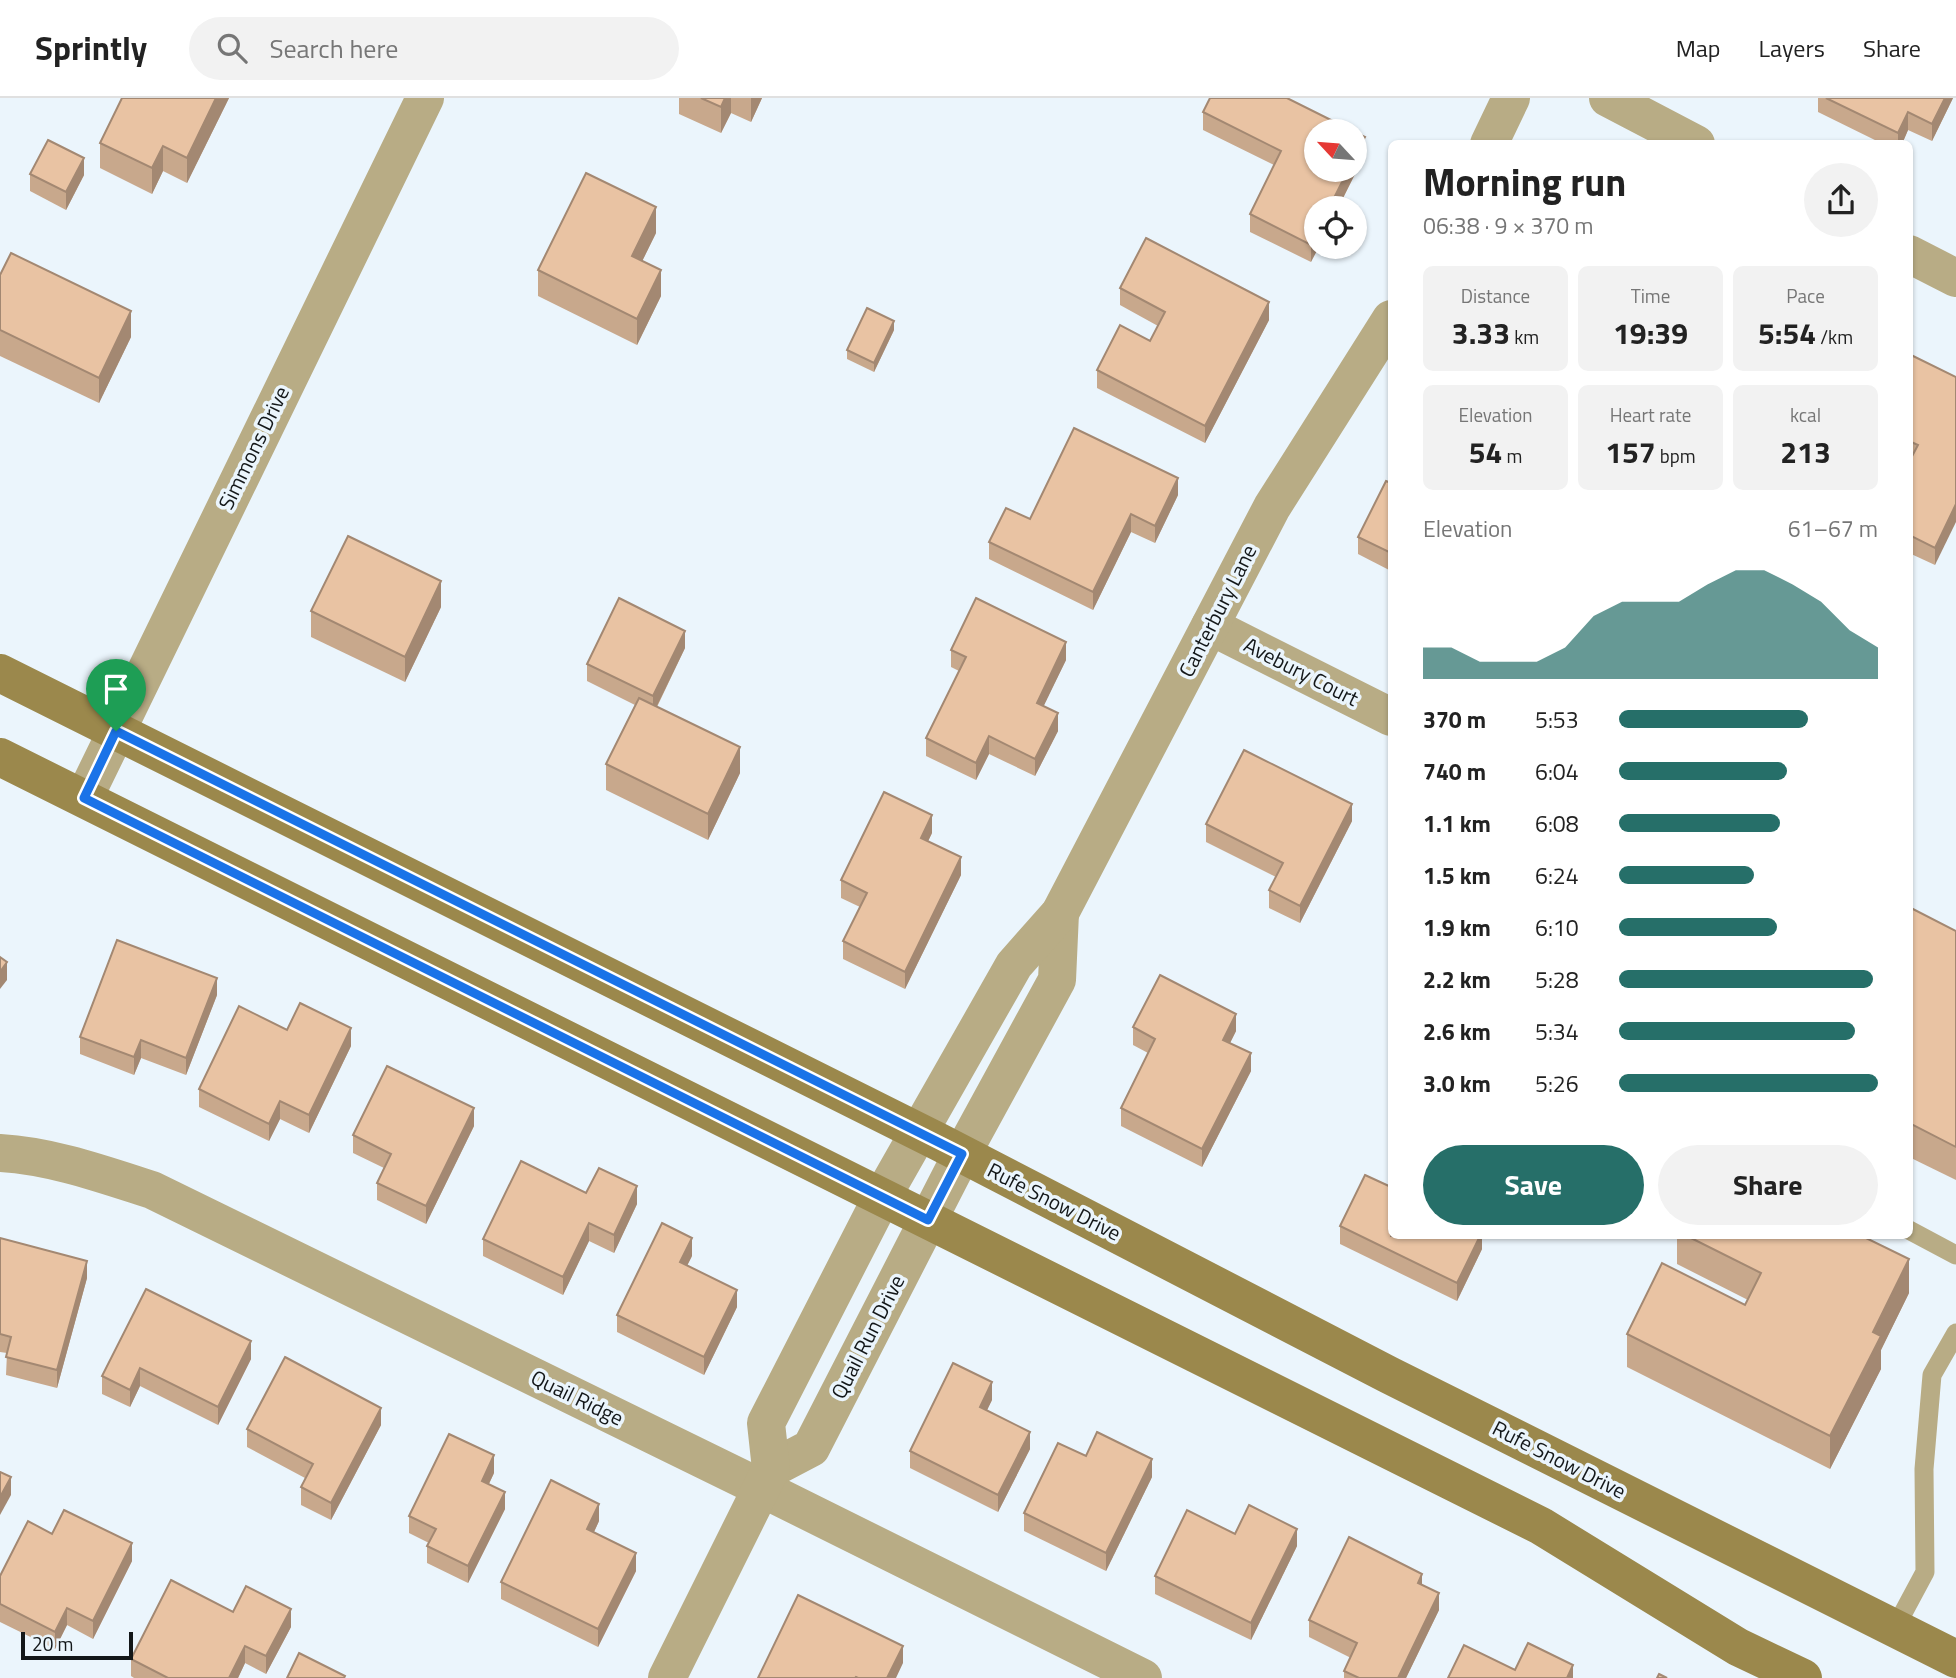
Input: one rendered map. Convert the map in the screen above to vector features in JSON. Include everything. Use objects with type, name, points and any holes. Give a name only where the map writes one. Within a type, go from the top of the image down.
[{"type":"main road","name":"Rufe Snow Drive","points":[[0,673],[116,731],[910,1148],[1388,1375],[1956,1658]]},
{"type":"main road","points":[[0,757],[1541,1526],[1738,1647],[1803,1678]]},
{"type":"street","name":"Simmons Drive","points":[[84,798],[425,98]]},
{"type":"street","points":[[1491,140],[1511,98]]},
{"type":"street","points":[[1608,98],[1688,140]]},
{"type":"street","points":[[1913,256],[1956,278]]},
{"type":"street","name":"Canterbury Lane","points":[[910,1148],[1014,965],[1060,913],[1272,507],[1388,324]]},
{"type":"street","name":"Avebury Court","points":[[1210,626],[1388,715]]},
{"type":"street","name":"Canterbury Lane","points":[[954,1170],[1057,980],[1060,913]]},
{"type":"street","points":[[667,1678],[766,1479],[766,1423],[910,1148]]},
{"type":"street","name":"Quail Ridge","points":[[0,1153],[79,1166],[152,1190],[766,1479],[1143,1678]]},
{"type":"street","name":"Quail Run Drive","points":[[766,1479],[811,1448],[954,1170]]},
{"type":"lane","points":[[1913,1232],[1956,1255]]},
{"type":"lane","points":[[1895,1628],[1925,1572],[1924,1469],[1932,1375],[1956,1333]]},
{"type":"building","points":[[122,98],[216,98],[187,158],[163,146],[152,168],[100,143]]},
{"type":"building","points":[[701,98],[725,98],[721,107]]},
{"type":"building","points":[[1210,98],[1287,98],[1329,119],[1304,119],[1304,182],[1342,182],[1335,196],[1304,196],[1304,241],[1250,214],[1281,151],[1203,112]]},
{"type":"building","points":[[1826,98],[1945,98],[1932,124],[1908,112],[1898,133]]},
{"type":"building","points":[[48,140],[84,158],[66,192],[30,174]]},
{"type":"building","points":[[586,173],[656,207],[632,256],[661,270],[637,319],[538,270]]},
{"type":"building","points":[[1146,238],[1269,302],[1205,426],[1097,370],[1120,325],[1150,341],[1165,312],[1120,288]]},
{"type":"building","points":[[11,253],[131,311],[99,378],[0,330],[0,275]]},
{"type":"building","points":[[867,308],[894,321],[874,363],[847,350]]},
{"type":"building","points":[[1913,356],[1956,377],[1956,504],[1935,548],[1913,537],[1913,454],[1918,445],[1913,443]]},
{"type":"building","points":[[1074,428],[1178,478],[1155,526],[1131,514],[1093,592],[989,542],[1006,508],[1030,519]]},
{"type":"building","points":[[1386,481],[1388,482],[1388,552],[1358,537]]},
{"type":"building","points":[[348,536],[441,581],[405,657],[311,611]]},
{"type":"building","points":[[619,598],[685,631],[653,696],[587,664]]},
{"type":"building","points":[[976,598],[1066,642],[1037,703],[1058,713],[1035,759],[989,736],[976,763],[926,738],[966,657],[951,650]]},
{"type":"building","points":[[639,698],[740,747],[708,814],[606,764]]},
{"type":"building","points":[[1244,750],[1352,804],[1300,906],[1269,890],[1283,863],[1206,824]]},
{"type":"building","points":[[884,792],[932,815],[921,838],[961,857],[905,972],[843,941],[867,893],[841,880]]},
{"type":"building","points":[[1913,909],[1956,931],[1956,1147],[1913,1125]]},
{"type":"building","points":[[117,940],[217,978],[186,1058],[141,1040],[134,1057],[80,1037]]},
{"type":"building","points":[[0,957],[7,962],[0,972]]},
{"type":"building","points":[[1160,975],[1236,1014],[1223,1040],[1251,1053],[1202,1149],[1121,1108],[1155,1039],[1133,1027]]},
{"type":"building","points":[[300,1003],[351,1028],[309,1115],[280,1101],[269,1124],[199,1089],[239,1006],[287,1030]]},
{"type":"building","points":[[387,1066],[474,1108],[426,1206],[377,1183],[391,1154],[353,1135]]},
{"type":"building","points":[[521,1161],[586,1193],[599,1168],[637,1186],[614,1235],[589,1223],[563,1277],[483,1239]]},
{"type":"building","points":[[1365,1175],[1388,1186],[1388,1239],[1479,1239],[1457,1283],[1340,1226]]},
{"type":"building","points":[[662,1223],[692,1238],[680,1262],[737,1290],[704,1357],[617,1315]]},
{"type":"building","points":[[0,1238],[87,1261],[57,1370],[6,1357],[11,1337],[0,1334]]},
{"type":"building","points":[[1693,1239],[1868,1239],[1909,1259],[1873,1332],[1881,1336],[1830,1436],[1627,1334],[1662,1263],[1745,1305],[1761,1273]]},
{"type":"building","points":[[146,1289],[251,1341],[218,1407],[140,1368],[130,1390],[102,1376]]},
{"type":"building","points":[[285,1357],[381,1408],[331,1503],[301,1487],[313,1464],[247,1429]]},
{"type":"building","points":[[953,1363],[992,1382],[980,1407],[1030,1432],[998,1495],[910,1451]]},
{"type":"building","points":[[1097,1432],[1152,1459],[1106,1553],[1024,1513],[1058,1443],[1086,1456]]},
{"type":"building","points":[[449,1434],[494,1455],[482,1481],[505,1492],[468,1566],[427,1546],[436,1529],[409,1516]]},
{"type":"building","points":[[0,1472],[11,1477],[0,1497]]},
{"type":"building","points":[[551,1480],[599,1504],[587,1529],[636,1553],[598,1629],[501,1582]]},
{"type":"building","points":[[1249,1505],[1297,1529],[1251,1623],[1155,1576],[1187,1510],[1235,1534]]},
{"type":"building","points":[[64,1510],[132,1543],[93,1621],[67,1608],[55,1632],[0,1604],[0,1576],[28,1521],[52,1534]]},
{"type":"building","points":[[1349,1537],[1422,1574],[1418,1583],[1439,1593],[1398,1678],[1359,1678],[1344,1671],[1357,1643],[1309,1620]]},
{"type":"building","points":[[171,1580],[233,1612],[246,1586],[291,1609],[266,1656],[245,1646],[229,1678],[168,1678],[131,1659]]},
{"type":"building","points":[[798,1595],[903,1646],[887,1678],[758,1678]]},
{"type":"building","points":[[1528,1643],[1573,1665],[1567,1678],[1448,1678],[1464,1645],[1515,1670]]},
{"type":"building","points":[[299,1653],[345,1676],[344,1678],[287,1678]]},
{"type":"route","points":[[116,731],[962,1154],[928,1220],[84,798],[116,731]]}]
